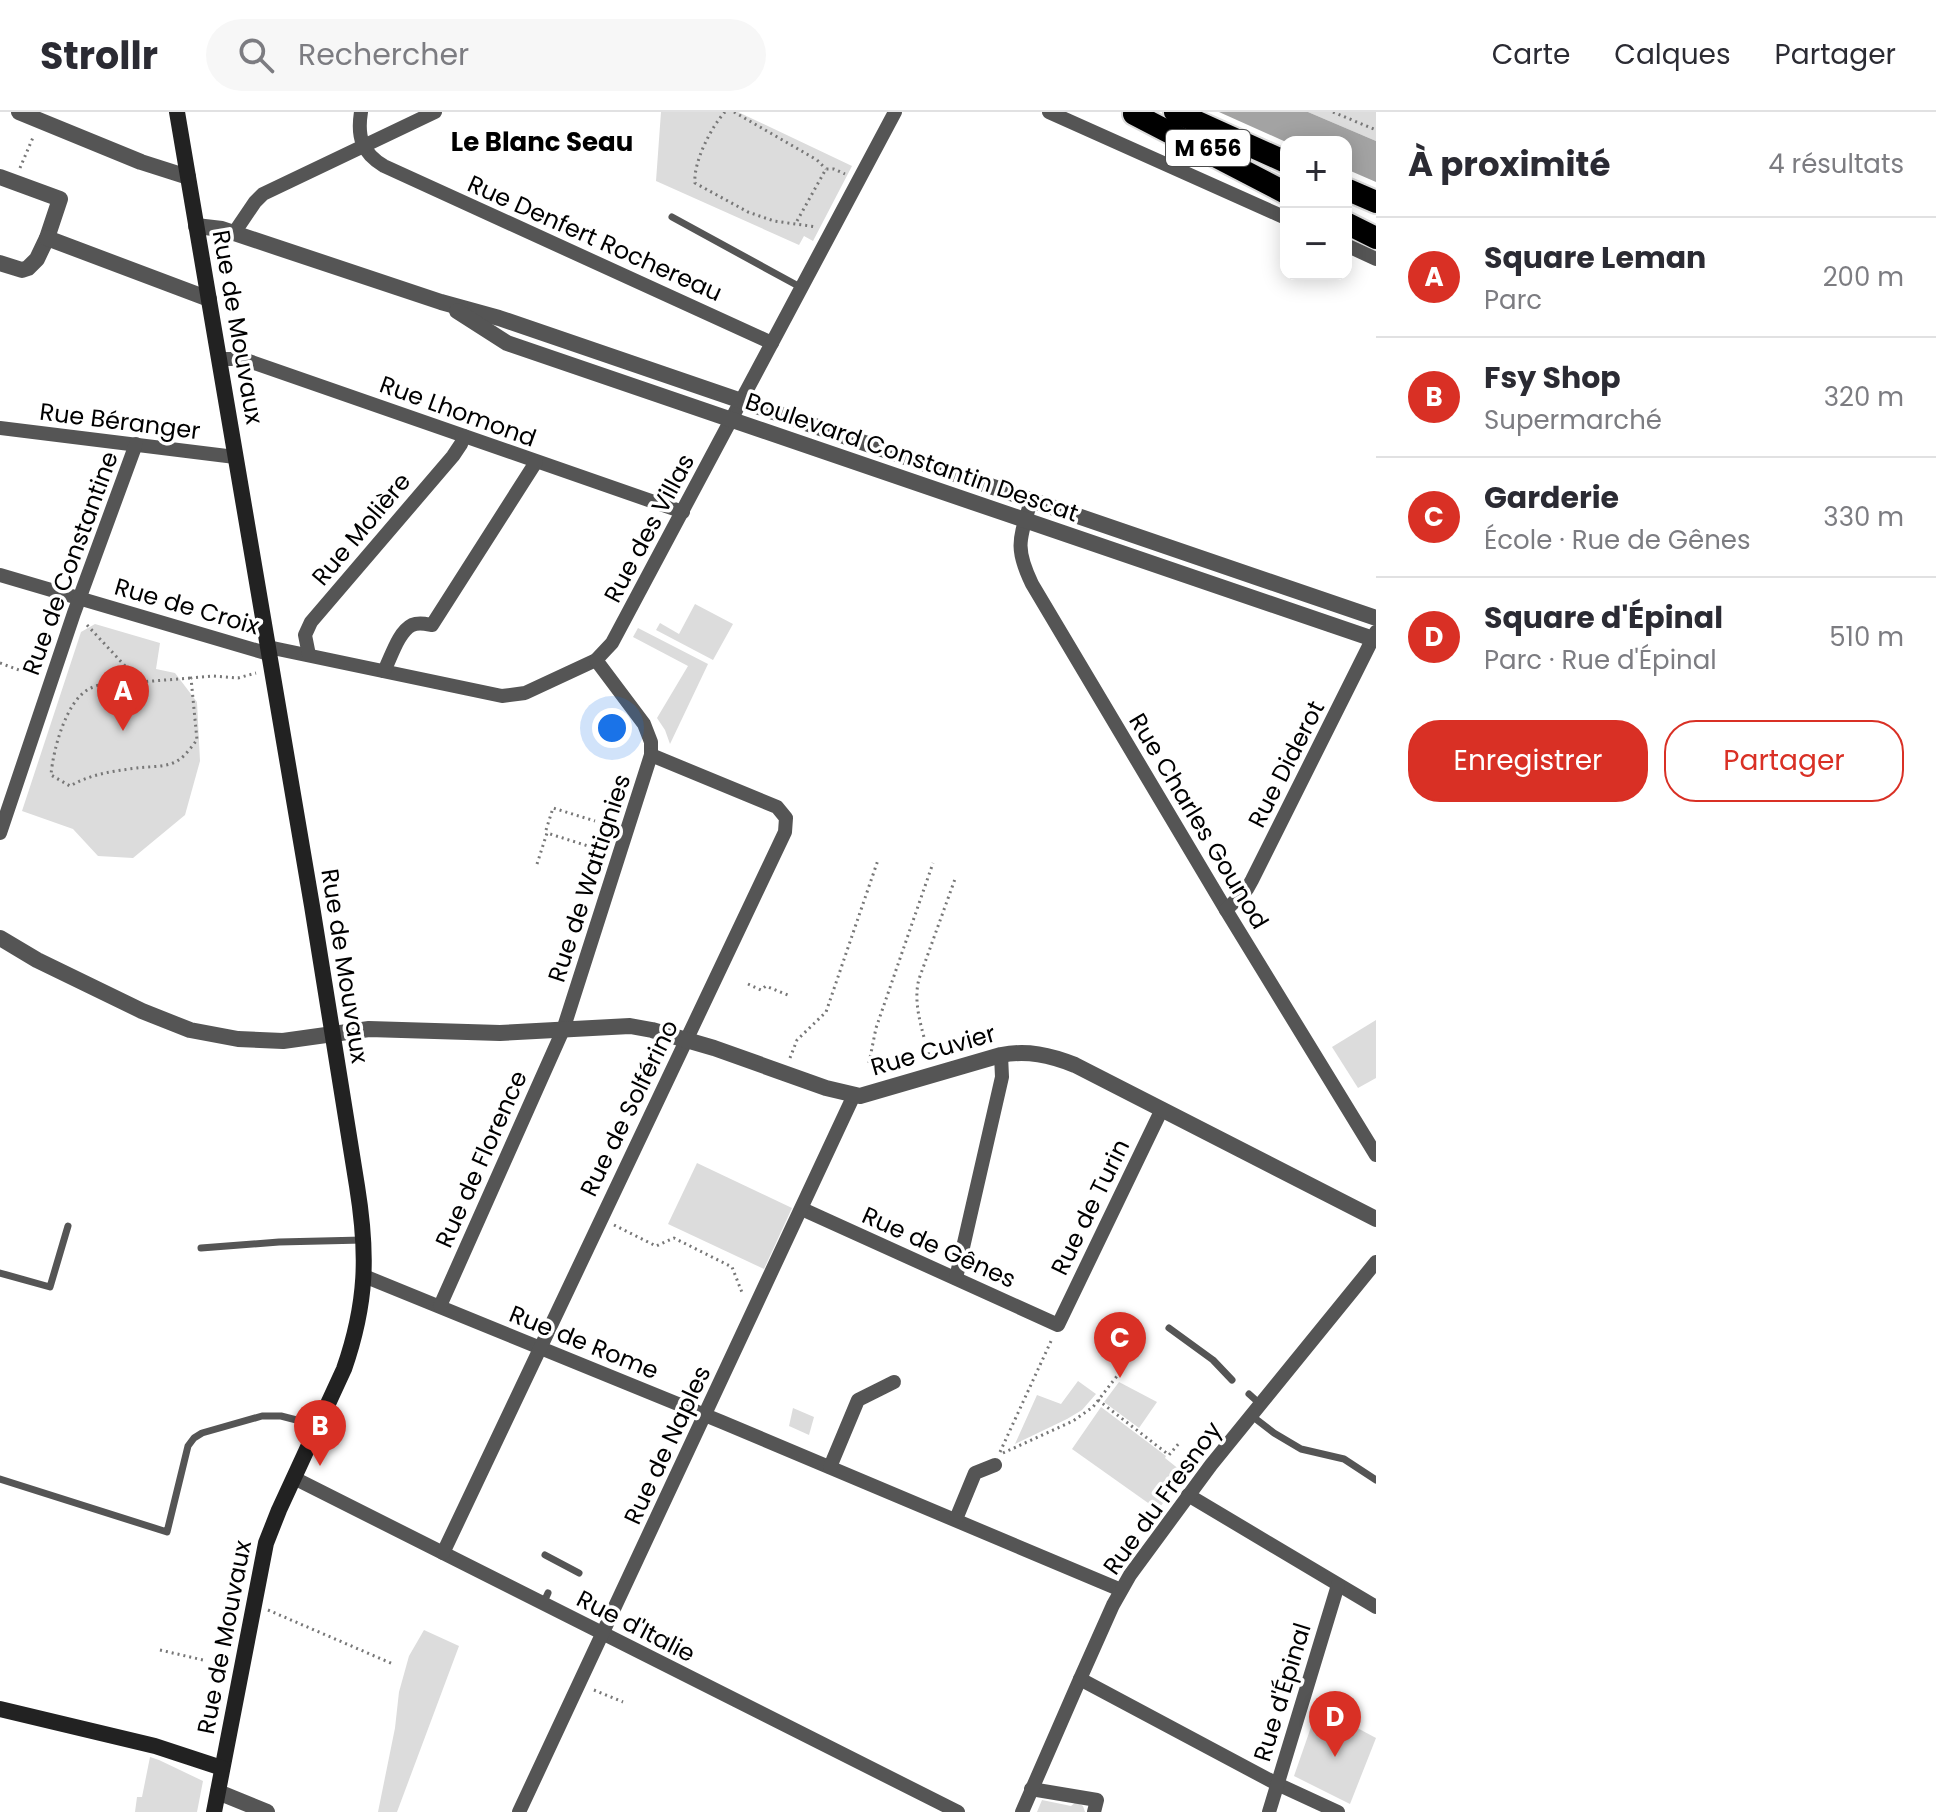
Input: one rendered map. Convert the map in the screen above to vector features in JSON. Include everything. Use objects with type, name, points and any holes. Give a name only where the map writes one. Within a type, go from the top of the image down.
[{"type":"highway","name":"M 656","points":[[1175,112],[1280,159]]},
{"type":"highway","name":"M 656","points":[[1133,113],[1280,180]]},
{"type":"highway","points":[[1133,113],[1280,190]]},
{"type":"highway","points":[[1352,192],[1376,202]]},
{"type":"highway","points":[[1352,212],[1376,223]]},
{"type":"highway","points":[[1352,226],[1376,238]]},
{"type":"main road","name":"Rue de Mouvaux","points":[[177,112],[359,1197],[364,1276],[362,1306],[351,1348],[266,1543],[214,1812]]},
{"type":"main road","points":[[0,1709],[155,1746],[222,1768]]},
{"type":"street","points":[[19,112],[141,162],[188,177]]},
{"type":"street","points":[[361,112],[358,130],[363,146]]},
{"type":"street","points":[[234,233],[263,194],[435,112]]},
{"type":"street","name":"Rue des Villas","points":[[268,650],[309,655],[502,696],[525,693],[596,660],[612,643],[895,112]]},
{"type":"street","points":[[1049,112],[1280,215]]},
{"type":"street","name":"Rue Denfert Rochereau","points":[[363,146],[378,162],[395,171],[772,343]]},
{"type":"street","points":[[0,263],[16,269],[28,268],[37,259],[60,199],[7,180]]},
{"type":"street","name":"Boulevard Constantin Descat","points":[[196,226],[222,229],[441,302],[499,318],[1376,618]]},
{"type":"street","points":[[47,238],[209,299]]},
{"type":"street","points":[[1352,248],[1376,259]]},
{"type":"street","name":"Boulevard Constantin Descat","points":[[441,302],[507,343],[1025,521],[1375,637]]},
{"type":"street","name":"Rue Lhomond","points":[[219,359],[243,359],[683,512]]},
{"type":"street","name":"Rue Béranger","points":[[0,428],[235,457]]},
{"type":"street","name":"Rue Molière","points":[[309,655],[305,635],[311,622],[453,456],[464,436]]},
{"type":"street","name":"Rue de Constantine","points":[[0,833],[74,613],[136,444]]},
{"type":"street","points":[[384,671],[403,633],[417,623],[432,625],[536,462]]},
{"type":"street","name":"Rue Charles Gounod","points":[[1031,501],[1020,536],[1020,553],[1032,584],[1376,1155]]},
{"type":"street","name":"Rue de Croix","points":[[0,575],[268,650]]},
{"type":"street","name":"Rue Diderot","points":[[1226,910],[1240,898],[1252,880],[1375,637]]},
{"type":"street","name":"Rue de Wattignies","points":[[563,1030],[651,755],[651,742],[644,724],[596,660]]},
{"type":"street","name":"Rue de Solférino","points":[[443,1553],[783,837],[786,818],[777,807],[651,755]]},
{"type":"street","name":"Rue Cuvier","points":[[0,938],[37,960],[142,1011],[213,1036],[283,1041],[376,1029],[500,1033],[630,1026],[729,1053],[854,1095],[865,1095],[1001,1055],[1025,1052],[1064,1060],[1376,1219]]},
{"type":"street","name":"Rue de Florence","points":[[440,1306],[563,1030]]},
{"type":"street","points":[[956,1278],[1002,1077],[1001,1055]]},
{"type":"street","name":"Rue de Naples","points":[[519,1812],[854,1095]]},
{"type":"street","name":"Rue de Turin","points":[[1058,1325],[1162,1109]]},
{"type":"street","name":"Rue de Gênes","points":[[802,1209],[1058,1325]]},
{"type":"street","name":"Rue du Fresnoy","points":[[1022,1812],[1130,1575],[1253,1404],[1376,1262]]},
{"type":"street","name":"Rue de Rome","points":[[364,1276],[440,1306],[537,1353],[705,1415],[1121,1590]]},
{"type":"street","points":[[830,1467],[858,1400],[894,1382]]},
{"type":"street","points":[[956,1519],[975,1473],[995,1465]]},
{"type":"street","name":"Rue d'Italie","points":[[294,1478],[443,1553],[545,1598],[603,1634],[958,1812]]},
{"type":"street","points":[[1188,1495],[1376,1607]]},
{"type":"street","name":"Rue d'Épinal","points":[[1269,1812],[1338,1585]]},
{"type":"street","points":[[1080,1679],[1277,1784],[1338,1812]]},
{"type":"street","points":[[1031,1789],[1097,1800],[1094,1812]]},
{"type":"street","points":[[218,1792],[267,1812]]},
{"type":"lane","points":[[672,217],[802,288]]},
{"type":"lane","points":[[0,1273],[50,1287],[68,1226]]},
{"type":"lane","points":[[201,1248],[363,1240]]},
{"type":"lane","points":[[1169,1328],[1213,1360],[1232,1380]]},
{"type":"lane","points":[[1253,1404],[1274,1433],[1301,1449],[1344,1459],[1376,1480]]},
{"type":"lane","points":[[0,1479],[167,1532],[188,1446],[194,1438],[262,1416],[281,1416],[318,1426]]},
{"type":"lane","points":[[545,1555],[579,1573]]},
{"type":"lane","points":[[556,1575],[562,1564]]},
{"type":"path","points":[[725,112],[715,123],[694,173],[695,183],[748,212],[774,221],[832,232]]},
{"type":"path","points":[[734,112],[817,160],[826,169],[860,177]]},
{"type":"path","points":[[1333,112],[1376,130]]},
{"type":"path","points":[[7,180],[40,120]]},
{"type":"path","points":[[796,223],[826,169]]},
{"type":"path","points":[[74,613],[140,682]]},
{"type":"path","points":[[0,663],[19,670]]},
{"type":"path","points":[[191,678],[197,740],[180,759],[160,766],[97,774],[70,786],[51,775],[52,759],[78,696],[91,688],[101,685],[213,676],[238,678],[272,672]]},
{"type":"path","points":[[546,830],[553,808],[595,821]]},
{"type":"path","points":[[537,864],[547,833],[588,846]]},
{"type":"path","points":[[784,1073],[797,1040],[826,1012],[878,860]]},
{"type":"path","points":[[869,1063],[876,1028],[933,863]]},
{"type":"path","points":[[934,1075],[916,991],[955,879]]},
{"type":"path","points":[[748,984],[761,990],[766,986],[790,996]]},
{"type":"path","points":[[600,1218],[656,1246],[674,1238],[732,1267],[741,1294],[759,1301]]},
{"type":"path","points":[[1058,1325],[1000,1454],[1073,1421],[1093,1407],[1117,1376]]},
{"type":"path","points":[[1098,1400],[1169,1455],[1180,1442]]},
{"type":"path","points":[[254,1605],[393,1664]]},
{"type":"path","points":[[160,1650],[203,1660]]},
{"type":"path","points":[[592,1689],[623,1702]]},
{"type":"shaded area","points":[[661,112],[738,112],[852,166],[813,241],[804,236],[799,245],[656,181]]},
{"type":"shaded area","points":[[1219,112],[1308,112],[1376,141],[1376,182],[1352,172],[1352,136],[1280,136],[1280,139]]},
{"type":"shaded area","points":[[1308,112],[1376,112],[1376,141]]},
{"type":"shaded area","points":[[695,604],[733,624],[713,660],[656,630],[660,623],[679,634]]},
{"type":"shaded area","points":[[95,624],[160,643],[156,669],[175,673],[197,702],[200,761],[185,815],[133,858],[98,856],[73,829],[22,811],[81,632]]},
{"type":"shaded area","points":[[638,628],[708,664],[670,744],[657,718],[688,666],[633,637]]},
{"type":"shaded area","points":[[1376,1020],[1376,1078],[1358,1088],[1332,1047]]},
{"type":"shaded area","points":[[697,1163],[792,1208],[764,1269],[668,1224]]},
{"type":"shaded area","points":[[1078,1381],[1096,1394],[1082,1410],[1015,1444],[1037,1395],[1061,1404]]},
{"type":"shaded area","points":[[1119,1382],[1157,1402],[1139,1428],[1104,1402]]},
{"type":"shaded area","points":[[1101,1407],[1180,1470],[1190,1457],[1193,1461],[1158,1510],[1072,1449]]},
{"type":"shaded area","points":[[793,1408],[814,1417],[809,1435],[789,1426]]},
{"type":"shaded area","points":[[424,1630],[459,1646],[397,1812],[378,1812],[399,1692],[409,1656]]},
{"type":"shaded area","points":[[1318,1707],[1376,1738],[1350,1804],[1294,1776]]},
{"type":"shaded area","points":[[150,1757],[203,1781],[197,1812],[135,1812],[137,1797],[142,1797]]},
{"type":"shaded area","points":[[1042,1800],[1071,1806],[1076,1802],[1083,1806],[1085,1812],[1037,1812]]},
{"type":"place","name":"Square Leman","points":[[123,731]]},
{"type":"place","name":"Garderie","points":[[1120,1378]]},
{"type":"place","name":"Fsy Shop","points":[[320,1466]]},
{"type":"place","name":"Square d'Épinal","points":[[1335,1757]]},
{"type":"district","name":"Le Blanc Seau","points":[[542,142]]}]
